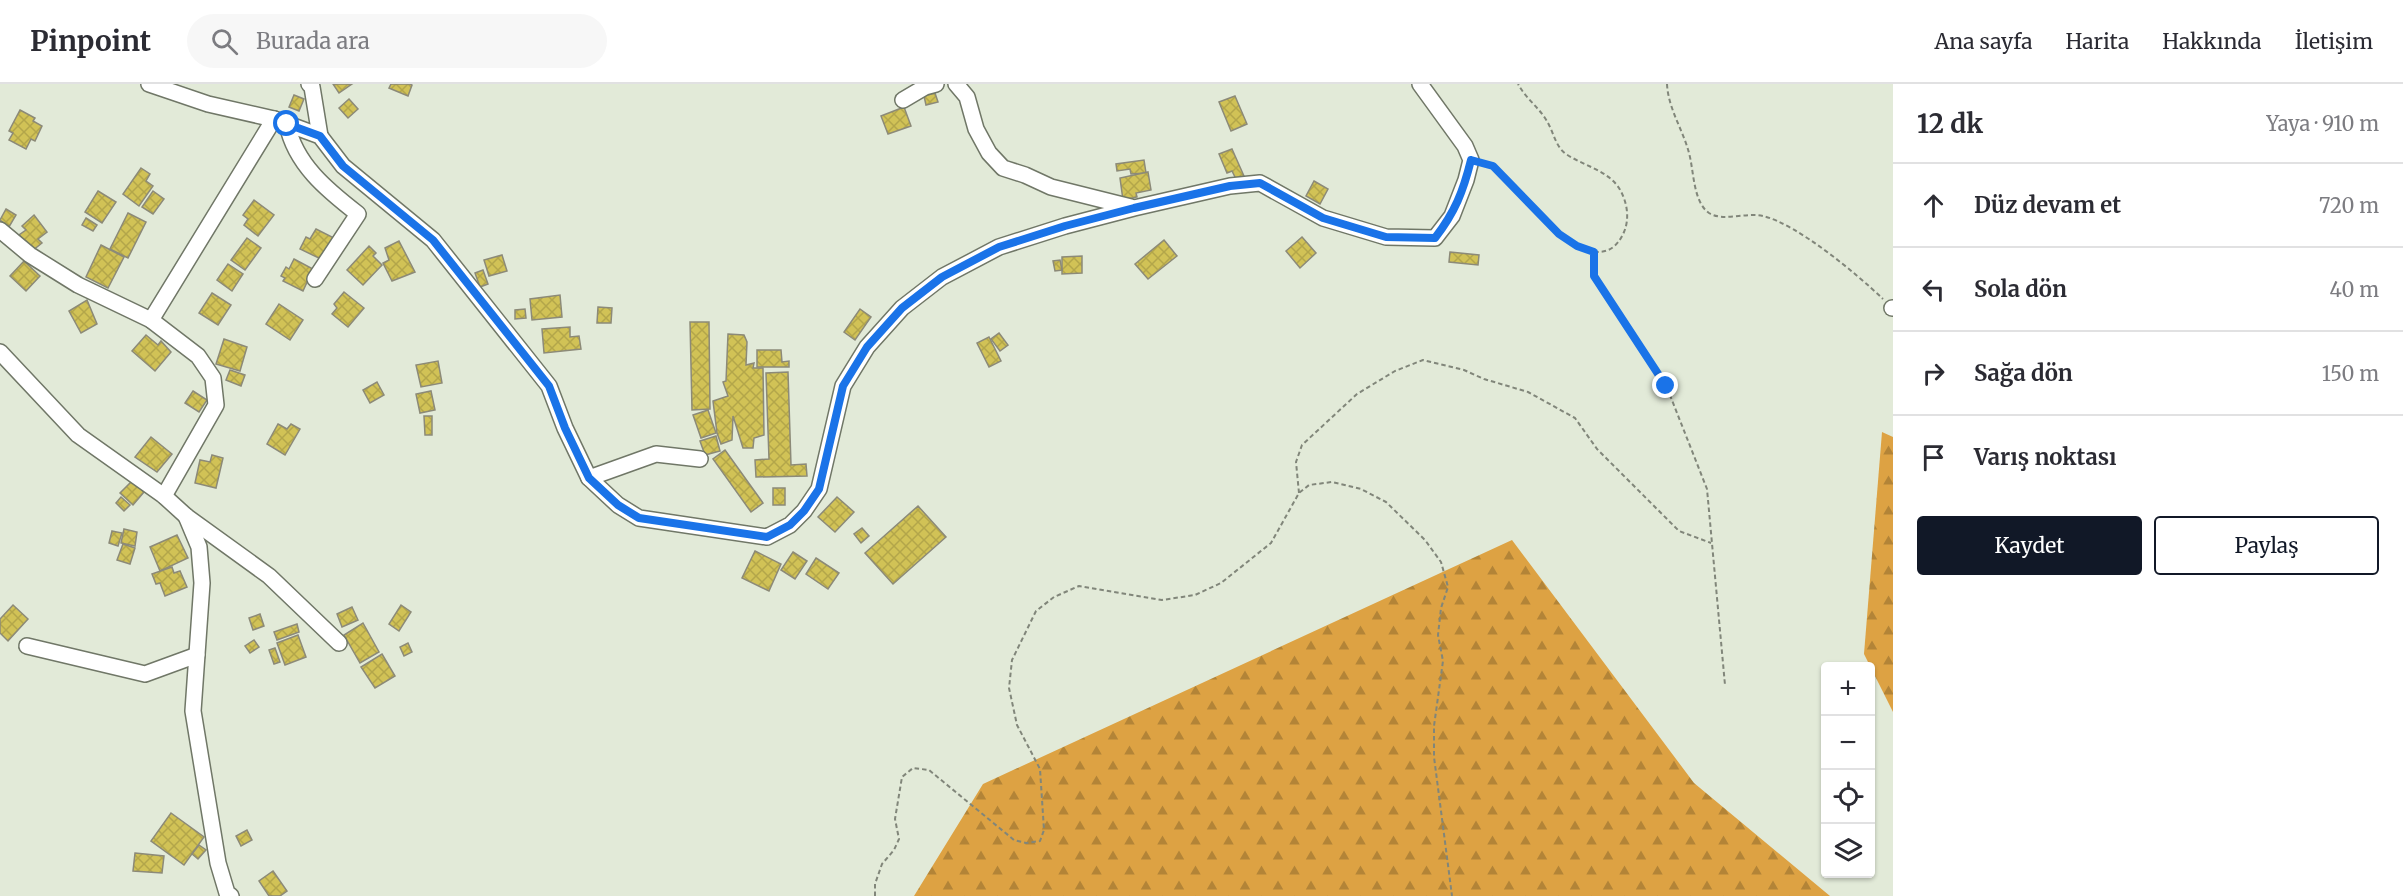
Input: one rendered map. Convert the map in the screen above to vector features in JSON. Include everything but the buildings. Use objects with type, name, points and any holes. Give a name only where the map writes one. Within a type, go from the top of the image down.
[{"type":"street","points":[[149,84],[208,104],[280,121],[320,136]]},
{"type":"street","points":[[309,84],[312,87],[320,136],[343,166],[433,240],[498,321],[549,386],[565,428],[589,478],[618,505],[639,518],[767,537],[790,525],[804,511],[819,489],[843,386],[867,347],[902,308],[942,277],[999,247],[1065,226],[1134,208],[1230,186],[1260,183],[1323,218],[1386,237],[1435,238],[1452,216],[1471,160],[1465,146],[1420,84]]},
{"type":"street","points":[[903,100],[925,87],[936,84]]},
{"type":"street","points":[[956,84],[967,97],[976,129],[988,153],[1003,168],[1051,187],[1134,208]]},
{"type":"street","points":[[280,121],[309,170],[333,195],[358,214],[315,279]]},
{"type":"street","points":[[151,320],[280,121]]},
{"type":"street","points":[[0,230],[30,255],[78,285],[151,320],[198,356],[213,378],[216,405],[164,496]]},
{"type":"street","points":[[0,352],[78,435],[164,496],[186,516],[269,576],[339,643]]},
{"type":"street","points":[[589,478],[656,454],[700,459]]},
{"type":"street","points":[[186,516],[199,547],[202,583],[193,711],[218,863],[227,893],[231,896]]},
{"type":"street","points":[[27,646],[145,674],[196,655]]},
{"type":"path","points":[[1471,160],[1493,166],[1559,234],[1577,246],[1594,252],[1606,250],[1616,245],[1624,233],[1628,221],[1624,197],[1612,180],[1564,153],[1555,141],[1537,105],[1522,93],[1518,84]]},
{"type":"path","points":[[1667,84],[1667,95],[1689,153],[1698,194],[1704,208],[1711,214],[1719,216],[1761,215],[1782,222],[1849,268],[1893,308]]},
{"type":"path","points":[[1594,252],[1594,276],[1666,386],[1707,489],[1725,685]]},
{"type":"path","points":[[1299,493],[1296,462],[1302,445],[1357,394],[1395,371],[1423,360],[1464,370],[1484,379],[1528,392],[1575,418],[1598,449],[1679,531],[1711,543]]},
{"type":"path","points":[[875,896],[875,884],[882,864],[894,850],[898,839],[895,819],[902,777],[913,768],[930,770],[1014,840],[1026,843],[1040,841],[1044,830],[1040,769],[1017,725],[1009,688],[1012,660],[1036,612],[1054,597],[1079,586],[1162,600],[1195,595],[1221,583],[1271,543],[1299,493],[1309,485],[1332,482],[1361,489],[1386,502],[1425,540],[1441,562],[1448,587],[1441,608],[1438,635],[1443,661],[1434,726],[1434,758],[1452,896]]},
{"type":"green space","points":[[1882,432],[1893,437],[1893,712],[1875,676],[1875,662],[1868,662],[1864,654]]},
{"type":"green space","points":[[1512,540],[1694,783],[1830,896],[914,896],[983,784]]},
{"type":"route","points":[[287,124],[320,136],[343,166],[433,240],[549,386],[565,428],[589,478],[618,505],[639,518],[767,537],[790,525],[804,511],[819,489],[843,386],[867,347],[902,308],[942,277],[999,247],[1065,226],[1230,186],[1260,183],[1323,218],[1386,237],[1435,238],[1452,216],[1471,160],[1493,166],[1559,234],[1577,246],[1594,252],[1594,276],[1666,386]]}]
